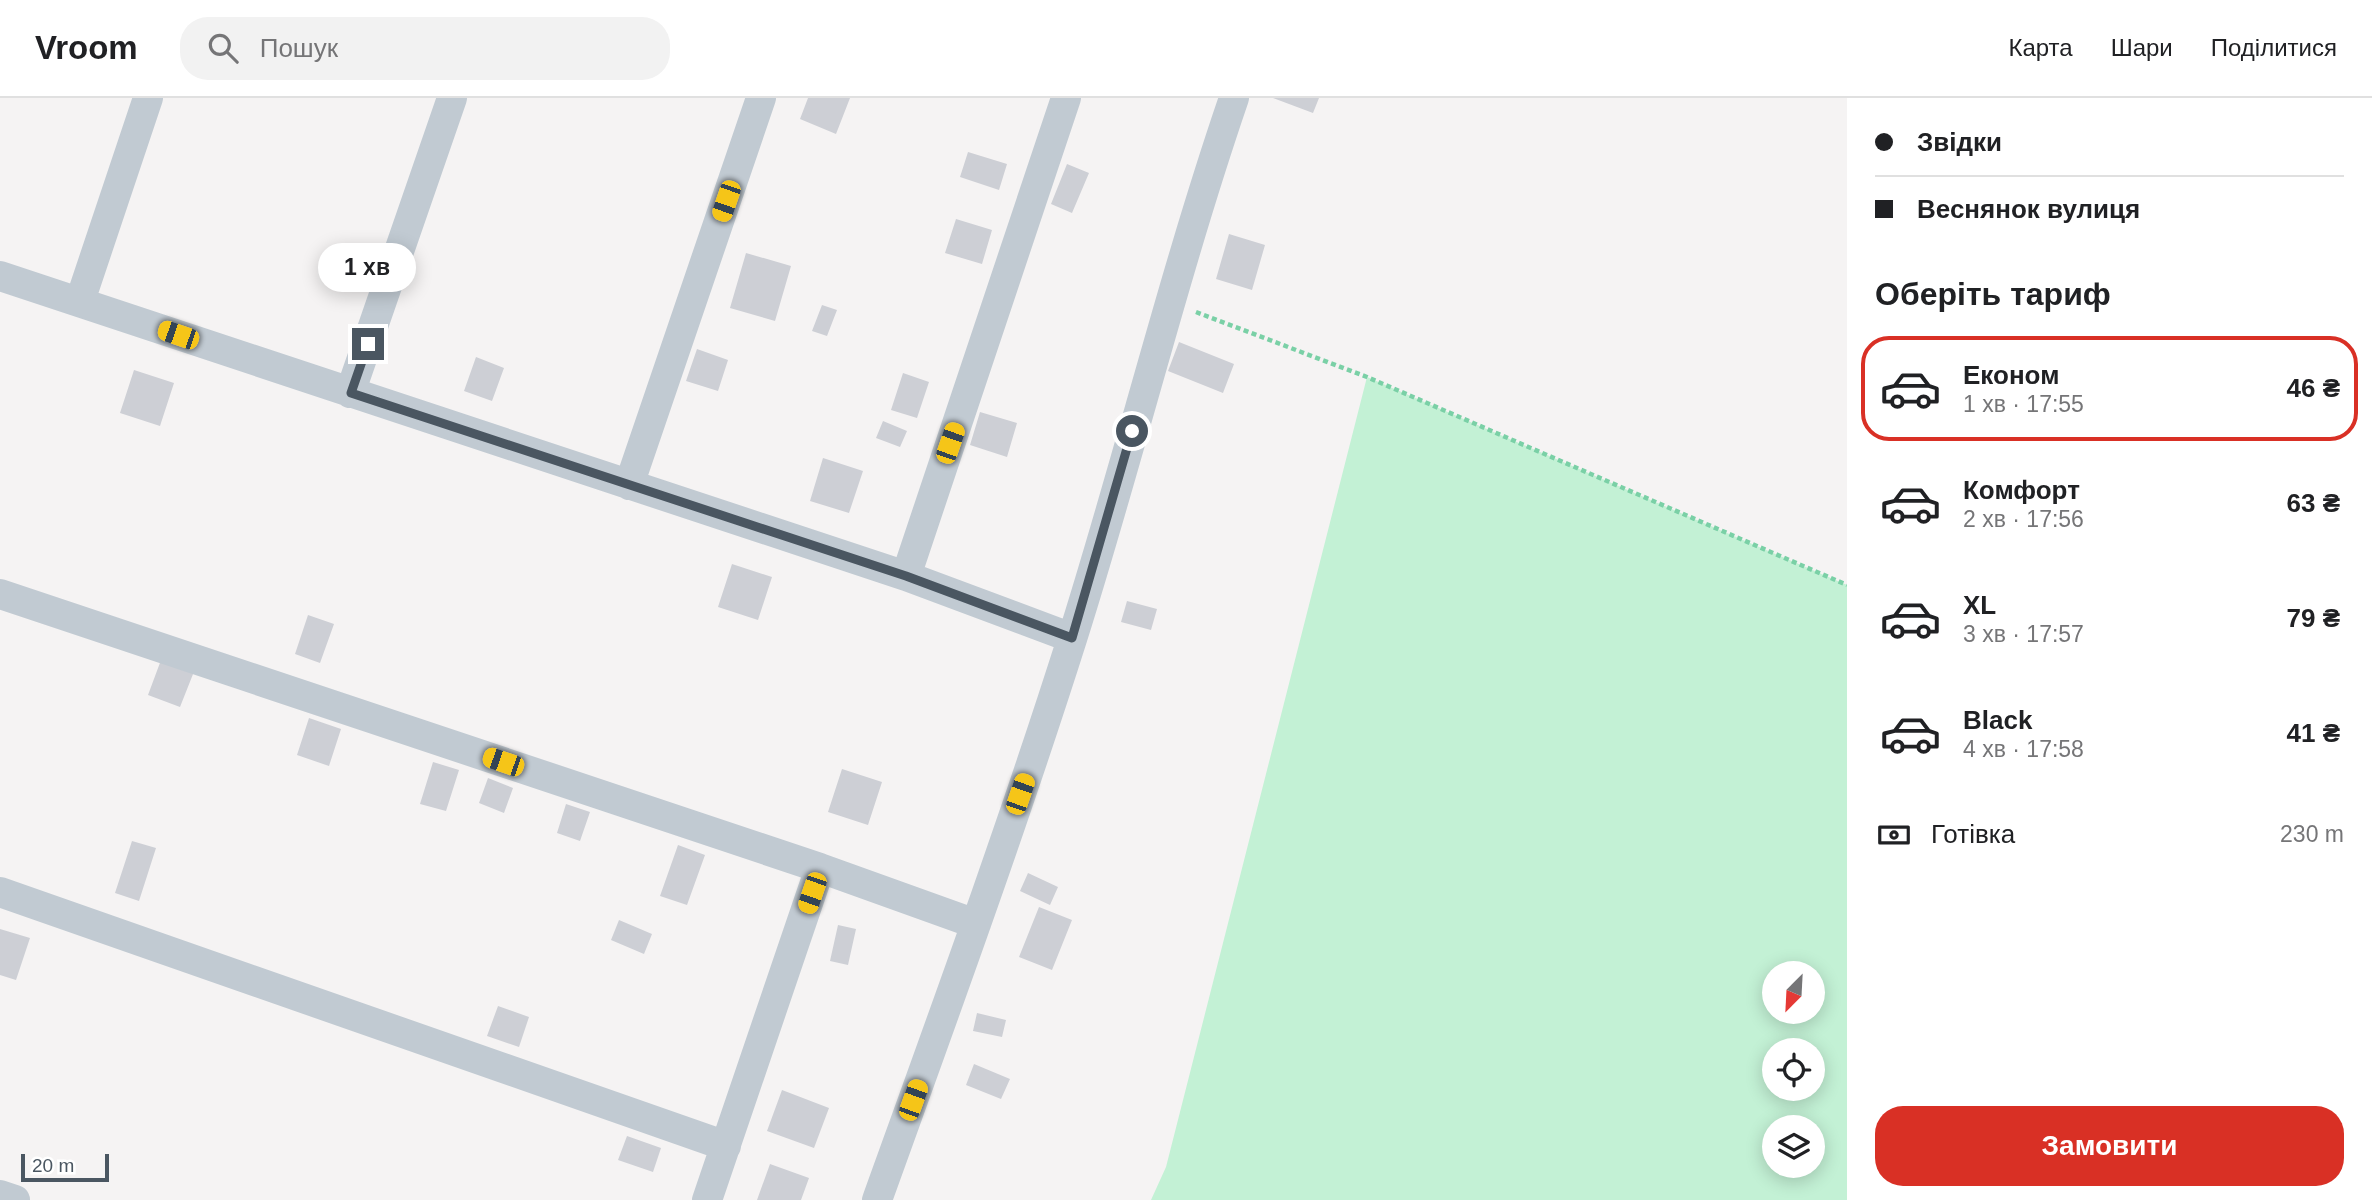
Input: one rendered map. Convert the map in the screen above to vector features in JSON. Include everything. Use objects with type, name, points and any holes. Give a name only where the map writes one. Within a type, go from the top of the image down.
[{"type":"street","points":[[80,301],[148,98]]},
{"type":"street","points":[[351,393],[452,98]]},
{"type":"street","points":[[629,485],[761,98]]},
{"type":"street","points":[[906,576],[1066,98]]},
{"type":"street","points":[[877,1200],[976,924],[1072,638],[1170,302],[1234,98]]},
{"type":"street","points":[[0,276],[906,576],[1072,638]]},
{"type":"street","points":[[0,594],[820,868],[976,924]]},
{"type":"street","points":[[707,1200],[820,868]]},
{"type":"street","points":[[0,892],[726,1146]]},
{"type":"street","points":[[0,1195],[15,1200]]},
{"type":"path","points":[[1170,302],[1367,377],[1847,585]]},
{"type":"green space","points":[[1367,377],[1847,585],[1847,1200],[1151,1200],[1166,1167]]},
{"type":"building","points":[[808,98],[850,98],[836,134],[800,119]]},
{"type":"building","points":[[1273,98],[1319,98],[1313,113]]},
{"type":"building","points":[[968,152],[1007,164],[999,190],[960,177]]},
{"type":"building","points":[[1067,164],[1089,173],[1072,213],[1051,204]]},
{"type":"building","points":[[956,219],[992,230],[982,264],[945,253]]},
{"type":"building","points":[[1229,234],[1265,245],[1252,290],[1216,279]]},
{"type":"building","points":[[746,253],[791,266],[775,321],[730,308]]},
{"type":"building","points":[[822,305],[837,310],[827,336],[812,331]]},
{"type":"building","points":[[1179,342],[1234,364],[1223,393],[1168,371]]},
{"type":"building","points":[[697,349],[728,360],[718,391],[686,381]]},
{"type":"building","points":[[476,357],[504,368],[492,401],[464,391]]},
{"type":"building","points":[[134,370],[174,383],[160,426],[120,413]]},
{"type":"building","points":[[903,373],[929,382],[917,418],[891,410]]},
{"type":"building","points":[[980,412],[1017,423],[1007,457],[970,445]]},
{"type":"building","points":[[883,421],[907,431],[900,447],[876,438]]},
{"type":"building","points":[[823,458],[863,471],[849,513],[810,501]]},
{"type":"building","points":[[732,564],[772,577],[758,620],[718,607]]},
{"type":"building","points":[[1127,601],[1157,609],[1151,630],[1121,622]]},
{"type":"building","points":[[308,615],[334,624],[320,663],[295,654]]},
{"type":"building","points":[[164,652],[197,664],[180,707],[148,695]]},
{"type":"building","points":[[309,718],[341,729],[329,766],[297,755]]},
{"type":"building","points":[[433,762],[459,770],[446,811],[420,804]]},
{"type":"building","points":[[842,769],[882,782],[868,825],[828,812]]},
{"type":"building","points":[[488,778],[513,788],[504,813],[479,803]]},
{"type":"building","points":[[566,804],[590,812],[580,841],[557,833]]},
{"type":"building","points":[[132,841],[156,848],[139,901],[115,893]]},
{"type":"building","points":[[678,845],[705,855],[687,905],[660,896]]},
{"type":"building","points":[[1028,873],[1058,887],[1050,905],[1020,891]]},
{"type":"building","points":[[1039,907],[1072,920],[1052,970],[1019,957]]},
{"type":"building","points":[[619,920],[652,934],[644,954],[611,940]]},
{"type":"building","points":[[838,925],[856,929],[848,965],[830,961]]},
{"type":"building","points":[[0,929],[30,938],[16,980],[0,975]]},
{"type":"building","points":[[498,1006],[529,1017],[519,1047],[487,1036]]},
{"type":"building","points":[[977,1013],[1006,1020],[1002,1037],[973,1031]]},
{"type":"building","points":[[974,1064],[1010,1079],[1001,1099],[966,1085]]},
{"type":"building","points":[[782,1090],[829,1108],[814,1148],[767,1131]]},
{"type":"building","points":[[627,1136],[661,1148],[653,1172],[618,1160]]},
{"type":"building","points":[[770,1164],[809,1178],[801,1200],[757,1200]]},
{"type":"route","points":[[368,344],[351,393],[906,576],[1072,638],[1132,431]]}]
